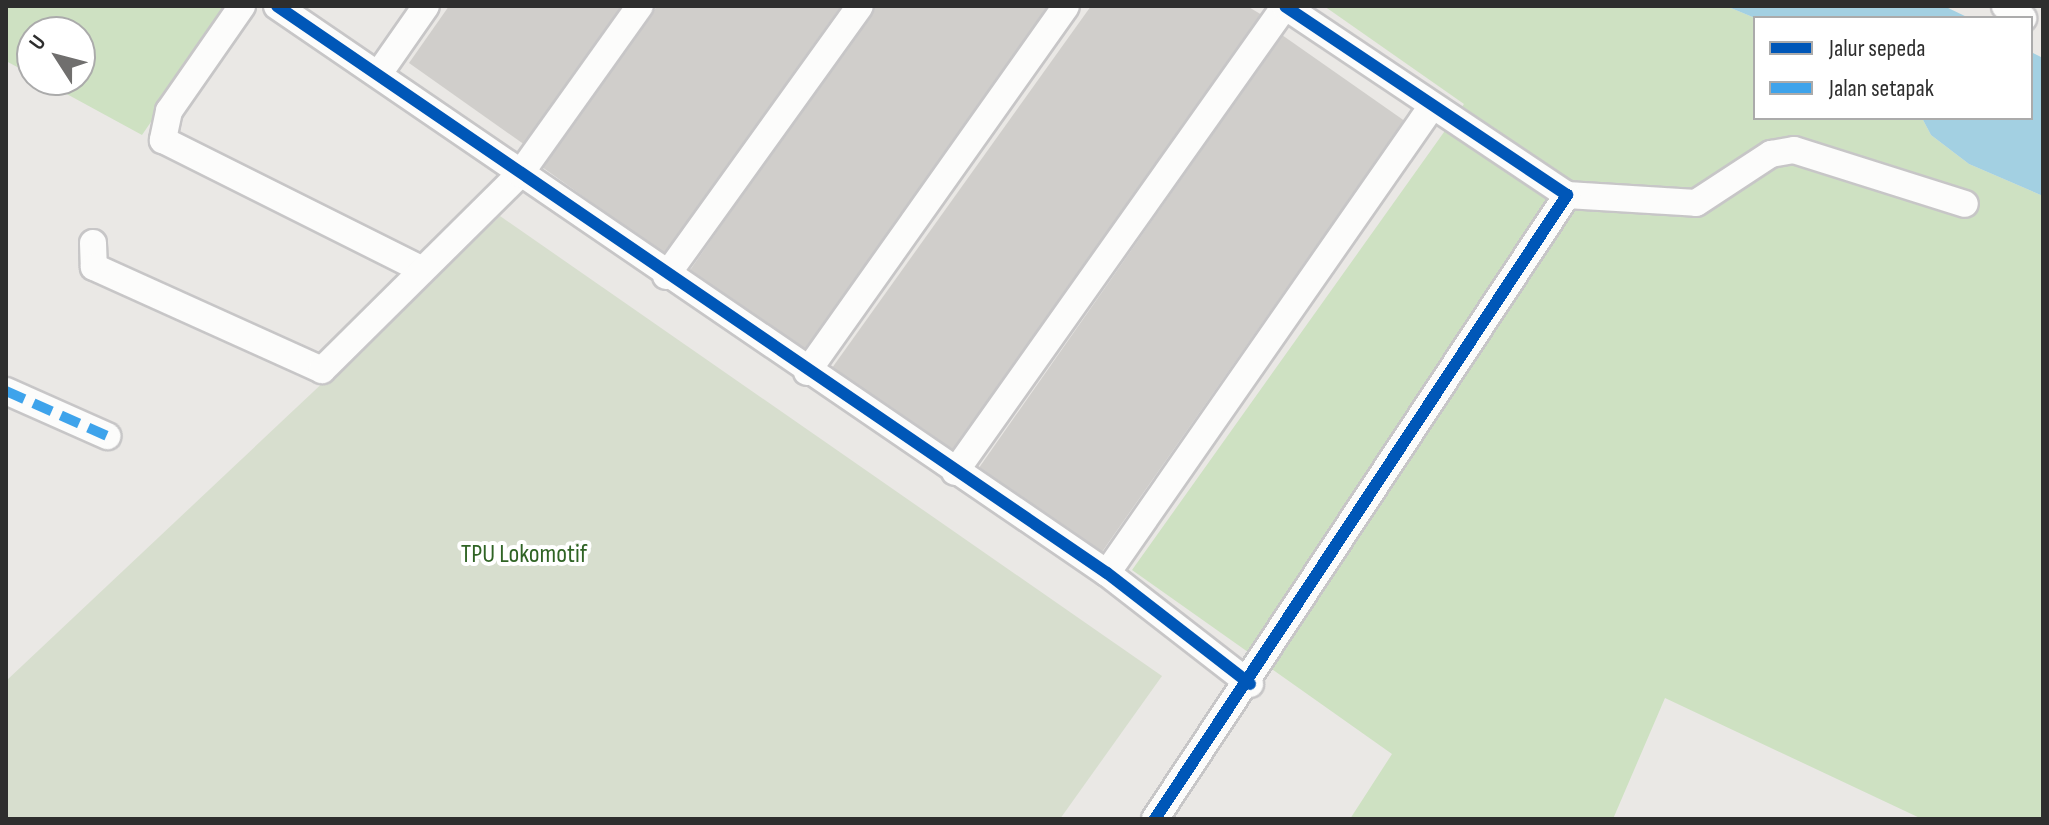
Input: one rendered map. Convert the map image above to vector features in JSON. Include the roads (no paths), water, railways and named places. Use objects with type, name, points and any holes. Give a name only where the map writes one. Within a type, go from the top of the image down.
[{"type":"street","points":[[242,6],[169,111],[163,140],[421,269]]},
{"type":"street","points":[[277,6],[380,72],[666,276],[1107,573],[1250,684]]},
{"type":"street","points":[[380,72],[426,6]]},
{"type":"street","points":[[93,243],[94,267],[322,370],[520,174],[640,6]]},
{"type":"street","points":[[666,276],[860,6]]},
{"type":"street","points":[[807,372],[1066,6]]},
{"type":"street","points":[[955,472],[1285,6],[1430,109],[1567,195],[1696,203],[1771,154],[1794,150],[1965,204]]},
{"type":"street","points":[[1107,573],[1430,109]]},
{"type":"street","points":[[1155,819],[1250,684],[1567,195]]},
{"type":"street","points":[[6,391],[107,436]]},
{"type":"water","points":[[1726,6],[1944,6],[1965,16],[1753,16]]},
{"type":"water","points":[[2033,53],[2043,58],[2043,196],[1969,164],[1931,135],[1923,120],[2033,120]]},
{"type":"park label","name":"TPU Lokomotif","points":[[524,555]]}]
